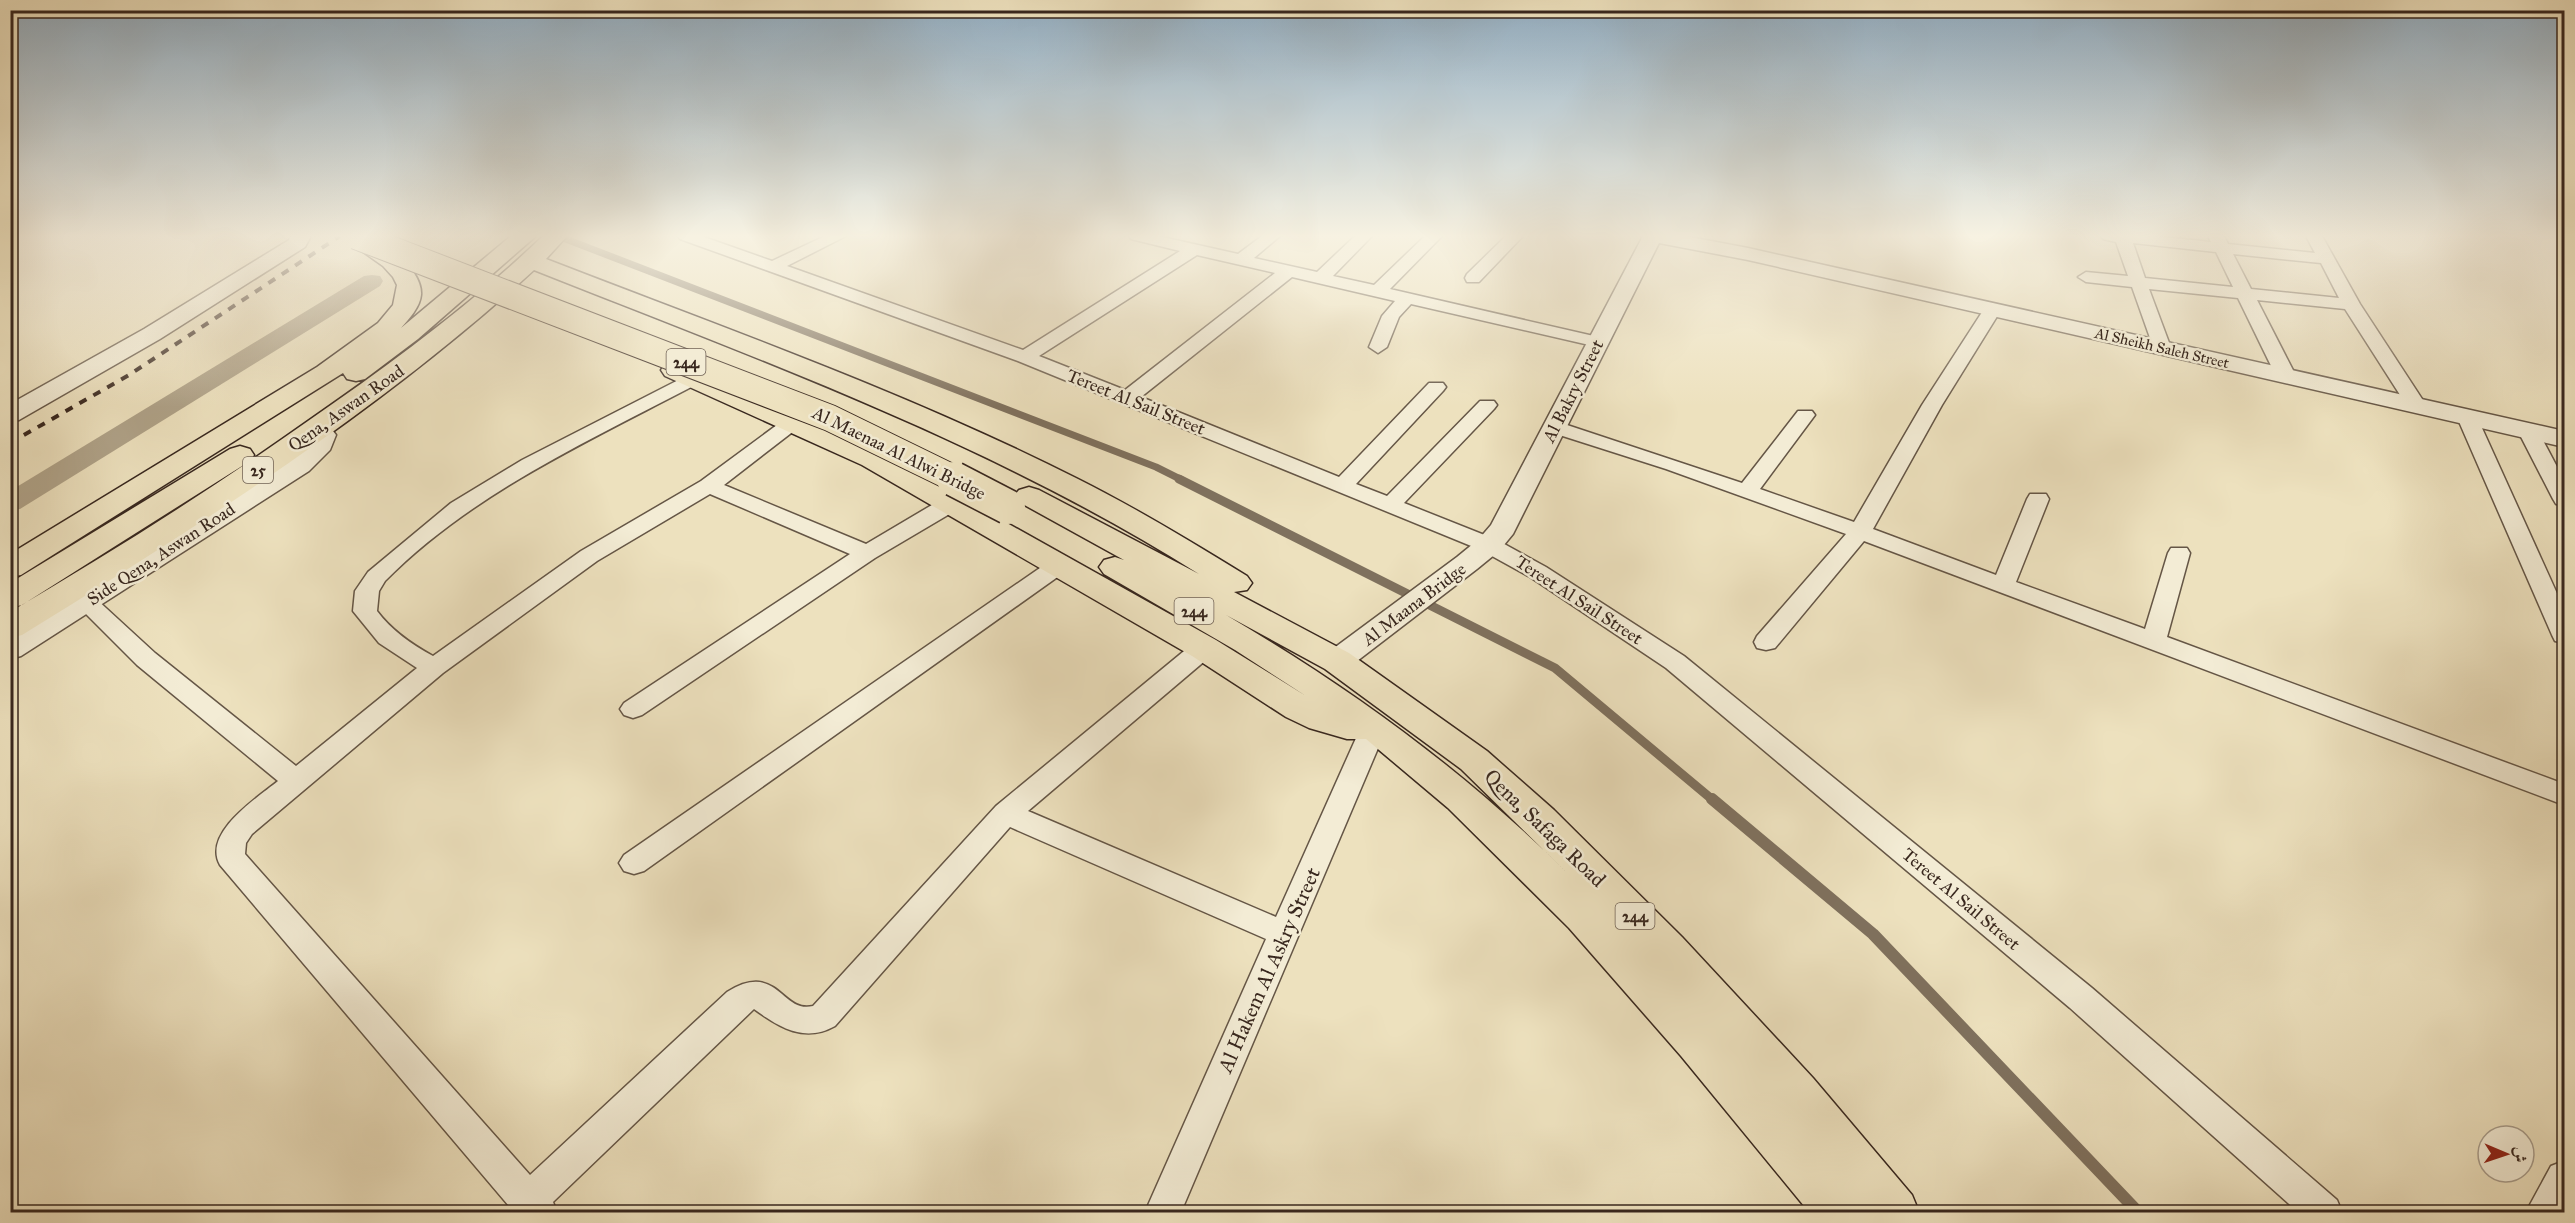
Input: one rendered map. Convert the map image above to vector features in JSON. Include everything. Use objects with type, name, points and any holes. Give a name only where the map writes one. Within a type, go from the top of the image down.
[{"type":"highway","points":[[10,568],[123,502],[362,349],[385,330],[400,313],[409,297],[409,293]]},
{"type":"highway","name":"Qena, Aswan Road","points":[[10,598],[252,447],[477,293]]},
{"type":"highway","name":"Qena, Aswan Road","points":[[10,627],[168,530],[318,428],[409,363],[478,293]]},
{"type":"highway","points":[[485,293],[694,378],[872,459],[1204,648],[1299,708],[1322,719],[1347,726],[1374,727]]},
{"type":"highway","name":"Al Maenaa Al Alwi Bridge","points":[[505,293],[830,417],[901,451],[1018,501],[1337,661]]},
{"type":"highway","name":"Al Maenaa Al Alwi Bridge","points":[[556,293],[831,398],[929,442],[1018,501],[1263,651],[1374,727]]},
{"type":"highway","points":[[632,293],[1015,457],[1097,500],[1229,578],[1275,609],[1337,661]]},
{"type":"highway","name":"Qena, Safaga Road","points":[[1337,661],[1474,760],[1540,819],[1667,949],[1730,1018],[1894,1212]]},
{"type":"highway","name":"Qena, Safaga Road","points":[[1374,727],[1482,815],[1585,915],[1639,973],[1763,1118],[1839,1212]]},
{"type":"street","points":[[10,415],[219,293]]},
{"type":"street","name":"Tereet Al Sail Street","points":[[845,293],[1025,357],[1390,505],[1478,554],[1538,572],[1675,662],[2081,998],[2324,1212]]},
{"type":"street","points":[[1025,357],[1117,293]]},
{"type":"street","points":[[1126,398],[1260,293]]},
{"type":"street","points":[[1376,293],[1598,342]]},
{"type":"street","name":"Al Bakry Street","points":[[1478,554],[1503,528],[1623,293]]},
{"type":"street","name":"Al Sheikh Saleh Street","points":[[1923,293],[2565,440]]},
{"type":"street","points":[[2143,293],[2162,348]]},
{"type":"street","points":[[2236,293],[2351,304]]},
{"type":"street","points":[[2345,293],[2416,405]]},
{"type":"street","points":[[2245,294],[2286,376]]},
{"type":"street","points":[[1378,347],[1391,316],[1405,300]]},
{"type":"street","points":[[1766,642],[1860,532],[1915,433],[1992,310]]},
{"type":"street","points":[[434,667],[392,643],[374,626],[365,611],[368,591],[376,577],[459,508],[529,464],[694,378]]},
{"type":"street","points":[[1342,485],[1436,387]]},
{"type":"street","points":[[1390,505],[1487,405]]},
{"type":"street","points":[[1747,491],[1805,415]]},
{"type":"street","points":[[2467,417],[2565,635]]},
{"type":"street","points":[[792,423],[709,486],[589,556],[434,667],[242,826],[232,843],[230,857],[533,1207],[738,1002],[749,995],[758,994],[796,1019],[807,1023],[817,1022],[1006,813],[1204,648]]},
{"type":"street","points":[[1554,427],[1747,491],[1860,532],[2565,795]]},
{"type":"street","name":"Side Qena, Aswan Road","points":[[10,649],[300,465],[321,445],[323,435],[318,428]]},
{"type":"street","points":[[2528,431],[2565,500]]},
{"type":"street","points":[[709,486],[867,553]]},
{"type":"street","points":[[2003,585],[2038,499]]},
{"type":"street","points":[[633,709],[867,553],[950,504]]},
{"type":"street","name":"Al Maana Bridge","points":[[1337,661],[1381,630],[1478,554]]},
{"type":"street","points":[[2153,642],[2179,554]]},
{"type":"street","points":[[634,863],[1058,566]]},
{"type":"street","points":[[86,602],[146,659],[295,780]]},
{"type":"street","name":"Al Hakem Al Askry Street","points":[[1163,1212],[1374,727]]},
{"type":"street","points":[[1006,813],[1285,934]]},
{"type":"street","points":[[2544,1212],[2565,1178]]},
{"type":"waterway","points":[[10,503],[352,293]]},
{"type":"waterway","points":[[706,293],[1156,467],[1182,480]]},
{"type":"waterway","points":[[1179,479],[1555,668],[1714,801]]},
{"type":"waterway","points":[[1712,799],[1873,934],[2138,1212]]},
{"type":"railway","points":[[10,443],[129,375],[253,293]]}]
